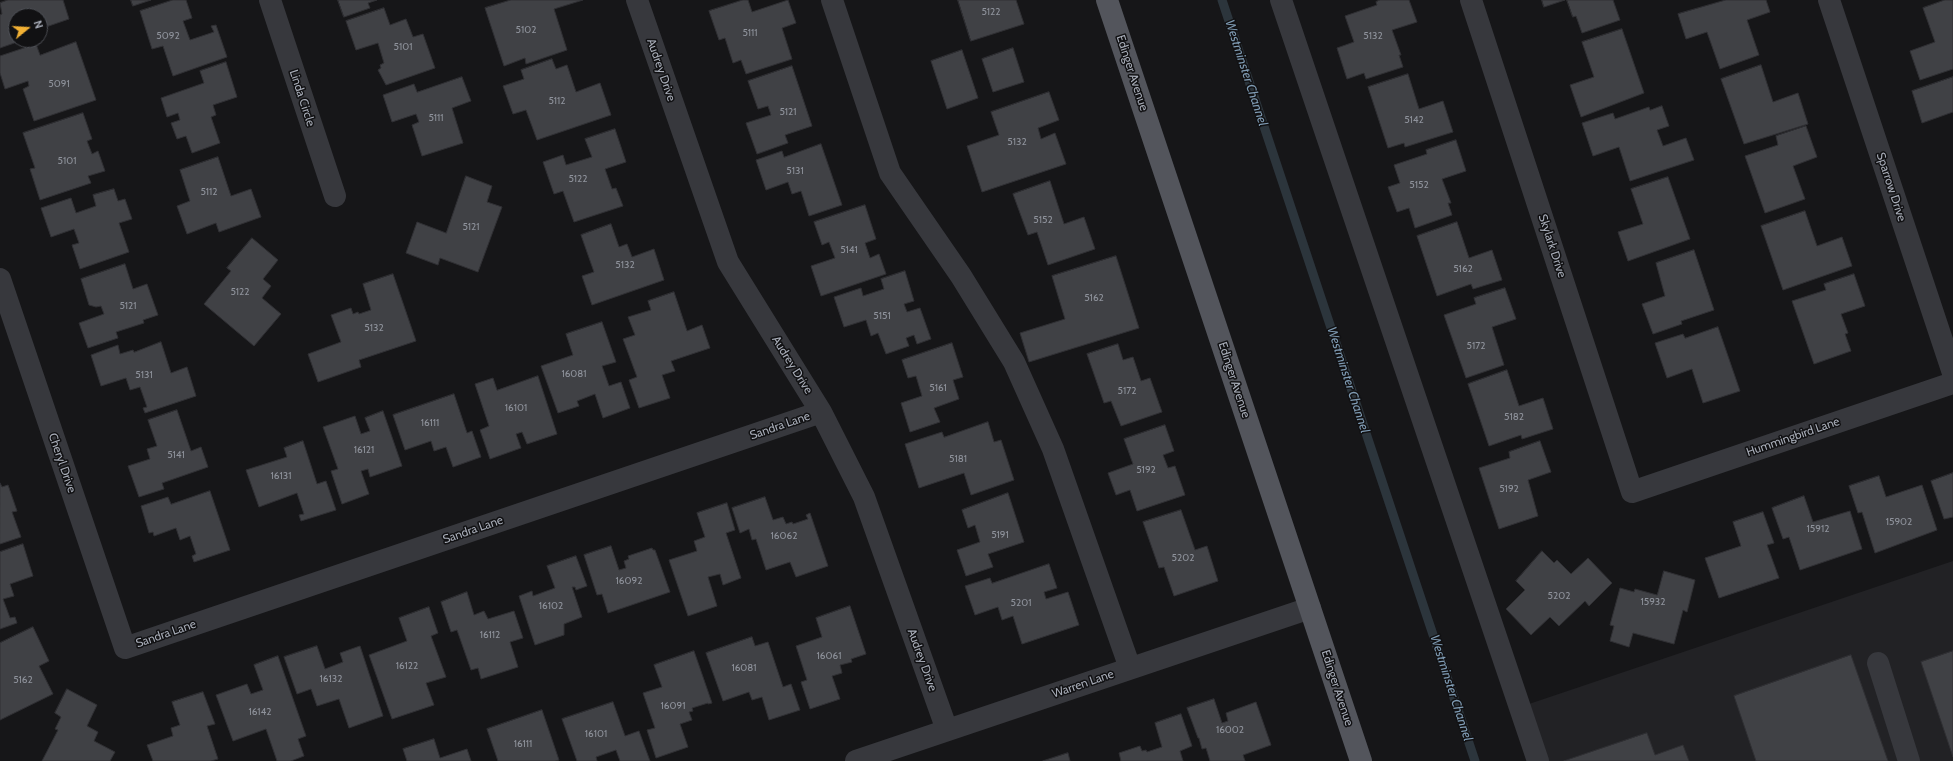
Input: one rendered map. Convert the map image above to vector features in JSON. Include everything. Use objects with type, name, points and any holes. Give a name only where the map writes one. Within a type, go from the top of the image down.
[{"type":"main road","name":"Edinger Avenue","points":[[1107,0],[1362,761]]},
{"type":"street","name":"Linda Circle","points":[[270,0],[335,196]]},
{"type":"street","name":"Audrey Drive","points":[[637,0],[728,262],[821,412],[864,497],[947,730]]},
{"type":"street","points":[[832,0],[890,173],[961,276],[1014,362],[1053,449],[1130,668]]},
{"type":"street","points":[[1281,0],[1538,761]]},
{"type":"street","name":"Skylark Drive","points":[[1471,0],[1632,492]]},
{"type":"street","name":"Sparrow Drive","points":[[1829,0],[1953,373]]},
{"type":"street","name":"Cheryl Drive","points":[[0,279],[125,648]]},
{"type":"street","name":"Hummingbird Lane","points":[[1632,492],[1953,383]]},
{"type":"street","name":"Sandra Lane","points":[[125,648],[821,412]]},
{"type":"street","name":"Warren Lane","points":[[856,761],[1310,608]]},
{"type":"street","points":[[1878,663],[1909,761]]},
{"type":"shaded area","points":[[1953,561],[1953,761],[1548,761],[1529,704]]},
{"type":"building","points":[[8,0],[63,0],[69,19],[48,26],[48,8],[8,8],[8,45],[0,48],[0,15],[2,14],[0,3]]},
{"type":"building","points":[[131,0],[151,0],[133,6]]},
{"type":"building","points":[[173,0],[186,0],[192,18],[183,21],[190,40],[214,32],[211,26],[216,25],[227,57],[173,76],[163,46],[152,49],[140,11]]},
{"type":"building","points":[[338,0],[377,0],[368,3],[370,8],[344,17]]},
{"type":"building","points":[[511,0],[583,0],[554,9],[567,50],[526,64],[525,58],[504,66],[485,8]]},
{"type":"building","points":[[743,0],[748,0],[752,12],[788,0],[796,23],[782,28],[792,59],[746,74],[741,60],[733,63],[725,38],[719,40],[709,11]]},
{"type":"building","points":[[958,0],[1016,0],[1024,24],[971,41]]},
{"type":"building","points":[[1380,0],[1409,0],[1417,22],[1392,30],[1401,55],[1399,55],[1403,67],[1366,79],[1364,73],[1347,79],[1337,48],[1354,42],[1345,16],[1377,5],[1376,2]]},
{"type":"building","points":[[1542,0],[1565,0],[1544,7]]},
{"type":"building","points":[[1567,0],[1613,0],[1620,20],[1582,33],[1576,16],[1573,17]]},
{"type":"building","points":[[1726,0],[1766,0],[1770,12],[1747,20],[1759,55],[1720,69],[1707,32],[1686,39],[1678,14]]},
{"type":"building","points":[[1945,0],[1953,0],[1953,69],[1920,80],[1910,51],[1935,42],[1923,8]]},
{"type":"building","points":[[384,8],[390,25],[406,19],[413,37],[423,34],[435,68],[386,85],[378,70],[381,68],[380,65],[384,63],[378,43],[356,50],[346,21]]},
{"type":"building","points":[[1622,29],[1644,93],[1581,117],[1570,85],[1594,77],[1582,42]]},
{"type":"building","points":[[76,42],[96,100],[34,121],[23,89],[29,86],[28,81],[5,89],[0,73],[0,56],[24,48],[37,48],[40,55]]},
{"type":"building","points":[[1013,48],[1024,82],[993,92],[982,59]]},
{"type":"building","points":[[962,50],[978,98],[947,109],[931,61]]},
{"type":"building","points":[[552,59],[556,69],[567,65],[576,92],[600,83],[611,115],[537,140],[526,110],[513,114],[503,86],[524,79],[521,70]]},
{"type":"building","points":[[226,62],[237,97],[213,105],[216,115],[211,117],[220,143],[192,153],[186,136],[177,139],[171,123],[180,120],[178,113],[167,117],[161,98],[204,83],[200,71]]},
{"type":"building","points":[[1761,65],[1773,102],[1798,93],[1808,124],[1744,144],[1721,79]]},
{"type":"building","points":[[792,66],[812,126],[785,135],[788,143],[757,154],[746,123],[771,115],[768,106],[758,109],[748,81]]},
{"type":"building","points":[[1408,74],[1419,109],[1443,101],[1453,132],[1405,147],[1404,143],[1388,148],[1368,87]]},
{"type":"building","points":[[462,77],[471,101],[452,108],[463,143],[422,156],[412,125],[419,122],[416,114],[392,122],[383,95],[414,84],[417,92]]},
{"type":"building","points":[[1953,77],[1953,112],[1922,123],[1912,91]]},
{"type":"building","points":[[1049,92],[1059,120],[1038,128],[1041,139],[1055,133],[1066,164],[982,192],[967,146],[999,135],[991,112]]},
{"type":"building","points":[[1662,106],[1669,126],[1657,130],[1663,146],[1686,138],[1694,160],[1630,181],[1619,147],[1593,156],[1582,123],[1613,113],[1615,119],[1649,107],[1650,110]]},
{"type":"building","points":[[83,113],[92,139],[87,141],[92,154],[98,151],[105,171],[88,176],[91,183],[40,200],[30,169],[35,168],[23,133]]},
{"type":"building","points":[[1806,126],[1817,157],[1793,166],[1805,199],[1765,213],[1745,156],[1778,145],[1776,136]]},
{"type":"building","points":[[615,129],[626,162],[605,169],[612,189],[616,188],[623,206],[574,222],[563,191],[554,194],[543,162],[563,155],[566,165],[592,157],[585,139]]},
{"type":"building","points":[[1456,140],[1466,171],[1442,179],[1451,203],[1448,203],[1452,215],[1415,228],[1409,208],[1397,212],[1388,187],[1400,183],[1394,165],[1427,154],[1426,150]]},
{"type":"building","points":[[821,144],[842,205],[809,216],[801,191],[792,194],[788,182],[766,190],[756,160],[782,151],[784,157]]},
{"type":"building","points":[[218,157],[231,196],[251,189],[261,217],[219,232],[216,223],[187,234],[177,206],[190,201],[180,170]]},
{"type":"building","points":[[466,176],[492,186],[487,202],[502,207],[478,272],[440,258],[438,265],[406,253],[417,222],[446,233]]},
{"type":"building","points":[[1668,177],[1690,239],[1628,261],[1618,232],[1643,224],[1631,189]]},
{"type":"building","points":[[1050,181],[1064,224],[1084,217],[1095,249],[1048,265],[1037,232],[1028,235],[1013,194]]},
{"type":"building","points":[[114,189],[118,201],[125,199],[132,219],[119,223],[129,252],[80,269],[72,245],[79,243],[74,229],[51,237],[41,208],[71,198],[76,213],[96,206],[93,195]]},
{"type":"building","points":[[865,205],[876,239],[865,243],[870,258],[879,254],[886,274],[821,296],[811,266],[835,258],[829,242],[822,245],[814,222]]},
{"type":"building","points":[[1805,211],[1817,246],[1842,237],[1852,266],[1783,290],[1761,226]]},
{"type":"building","points":[[1457,222],[1469,258],[1492,250],[1502,280],[1473,289],[1471,284],[1437,296],[1417,236]]},
{"type":"building","points":[[611,224],[619,247],[627,244],[632,257],[654,249],[664,280],[592,305],[582,276],[594,272],[581,235]]},
{"type":"building","points":[[252,238],[278,260],[263,279],[271,286],[262,298],[281,314],[254,346],[204,304],[231,271],[227,268]]},
{"type":"building","points":[[1694,250],[1714,310],[1681,321],[1682,324],[1653,334],[1642,304],[1665,296],[1656,263]]},
{"type":"building","points":[[1116,256],[1139,328],[1029,362],[1020,333],[1065,319],[1052,276]]},
{"type":"building","points":[[125,264],[133,289],[147,284],[158,315],[143,320],[144,323],[116,332],[118,338],[88,348],[79,323],[104,314],[101,306],[96,307],[89,305],[81,279]]},
{"type":"building","points":[[905,271],[914,301],[904,304],[907,312],[920,308],[931,339],[917,344],[914,335],[906,338],[909,346],[886,354],[878,333],[871,336],[866,320],[844,327],[834,297],[861,288],[863,296],[884,289],[881,279]]},
{"type":"building","points":[[393,274],[416,341],[359,360],[361,367],[318,382],[308,354],[341,342],[331,315],[351,308],[353,314],[358,312],[359,314],[371,310],[363,284]]},
{"type":"building","points":[[1854,274],[1865,306],[1841,314],[1848,333],[1845,334],[1851,351],[1814,364],[1792,301],[1826,290],[1824,284]]},
{"type":"building","points":[[1505,288],[1516,319],[1492,327],[1504,365],[1466,378],[1444,315],[1476,304],[1474,298]]},
{"type":"building","points":[[674,292],[687,331],[702,325],[710,348],[671,361],[675,371],[662,375],[670,398],[639,408],[629,380],[637,377],[623,339],[635,335],[628,317],[651,310],[648,301]]},
{"type":"building","points":[[602,322],[616,362],[602,366],[609,386],[621,382],[630,408],[603,418],[595,394],[577,401],[579,406],[558,413],[541,366],[573,355],[566,334]]},
{"type":"building","points":[[1718,327],[1740,391],[1703,403],[1692,369],[1667,378],[1655,343],[1683,334],[1685,338]]},
{"type":"building","points":[[161,342],[171,373],[187,367],[196,396],[145,413],[143,408],[147,407],[140,387],[130,390],[126,378],[101,386],[91,355],[118,345],[120,354],[133,350],[134,352]]},
{"type":"building","points":[[952,343],[963,377],[953,380],[959,399],[934,408],[940,422],[910,432],[901,403],[922,396],[916,376],[908,378],[902,360]]},
{"type":"building","points":[[1118,344],[1123,360],[1133,357],[1141,381],[1150,378],[1162,412],[1121,426],[1111,401],[1104,403],[1087,354]]},
{"type":"building","points":[[1507,370],[1519,406],[1543,398],[1553,429],[1522,439],[1521,435],[1489,446],[1468,384]]},
{"type":"building","points":[[538,376],[557,434],[527,444],[522,432],[516,434],[521,448],[490,459],[480,430],[489,426],[475,384],[493,378],[497,390]]},
{"type":"building","points":[[454,394],[467,433],[472,431],[481,457],[453,467],[446,447],[434,451],[431,441],[405,450],[393,415]]},
{"type":"building","points":[[177,410],[191,451],[201,447],[208,467],[162,483],[164,489],[139,497],[128,466],[150,459],[147,449],[157,446],[148,420]]},
{"type":"building","points":[[383,411],[402,466],[370,477],[368,469],[361,471],[369,494],[342,504],[331,471],[338,469],[323,427],[355,416],[361,434],[370,431],[365,418]]},
{"type":"building","points":[[988,422],[994,442],[1001,440],[1014,480],[971,495],[964,473],[919,488],[905,444],[942,432],[944,437]]},
{"type":"building","points":[[1165,425],[1174,451],[1163,455],[1168,468],[1175,466],[1185,495],[1137,511],[1130,490],[1116,495],[1108,473],[1133,464],[1124,439]]},
{"type":"building","points":[[303,441],[317,484],[326,481],[336,510],[301,521],[299,515],[304,514],[297,493],[259,507],[246,470],[287,457],[284,448]]},
{"type":"building","points":[[1540,441],[1551,472],[1528,480],[1538,516],[1499,529],[1479,468],[1510,458],[1509,452]]},
{"type":"building","points":[[1953,473],[1953,517],[1944,519],[1931,481]]},
{"type":"building","points":[[1879,476],[1886,497],[1922,485],[1937,530],[1875,553],[1862,512],[1858,513],[1849,486]]},
{"type":"building","points":[[0,483],[2,487],[8,485],[17,511],[12,512],[21,537],[0,544]]},
{"type":"building","points":[[210,491],[230,550],[194,562],[192,556],[196,554],[190,536],[180,540],[176,528],[154,536],[153,532],[149,533],[141,506],[168,497],[171,504]]},
{"type":"building","points":[[1008,493],[1024,542],[988,554],[993,567],[966,576],[957,550],[980,542],[975,525],[968,528],[962,510]]},
{"type":"building","points":[[1804,496],[1813,522],[1850,511],[1862,549],[1800,570],[1789,537],[1783,539],[1772,508]]},
{"type":"building","points":[[765,497],[773,520],[783,517],[786,524],[792,522],[793,524],[808,519],[806,515],[810,513],[828,566],[796,577],[790,562],[766,570],[756,539],[752,540],[749,529],[740,533],[732,508]]},
{"type":"building","points":[[727,503],[735,530],[726,533],[741,578],[723,585],[720,574],[708,577],[717,606],[688,616],[669,560],[697,551],[694,541],[705,537],[697,513]]},
{"type":"building","points":[[1181,510],[1195,550],[1207,546],[1218,581],[1174,596],[1164,567],[1159,568],[1143,522]]},
{"type":"building","points":[[1763,512],[1774,543],[1767,545],[1779,578],[1719,598],[1705,558],[1741,546],[1733,522]]},
{"type":"building","points":[[23,544],[33,576],[10,584],[14,596],[3,599],[10,618],[15,617],[17,623],[0,629],[0,552]]},
{"type":"building","points":[[611,546],[619,570],[626,568],[624,561],[629,559],[628,556],[652,548],[655,550],[670,592],[608,613],[602,594],[597,595],[584,555]]},
{"type":"building","points":[[1542,551],[1554,563],[1557,560],[1571,574],[1588,558],[1612,583],[1589,606],[1585,601],[1559,626],[1550,617],[1531,635],[1506,609],[1525,590],[1516,581]]},
{"type":"building","points":[[576,556],[587,586],[576,590],[575,587],[572,587],[582,617],[564,624],[564,635],[535,645],[519,596],[532,591],[533,596],[555,588],[547,566]]},
{"type":"building","points":[[1049,564],[1057,588],[1044,592],[1046,599],[1068,592],[1079,625],[1022,644],[1013,616],[1002,620],[998,607],[975,615],[965,586],[990,578],[992,583]]},
{"type":"building","points":[[1664,571],[1695,580],[1687,612],[1683,610],[1674,644],[1633,633],[1629,647],[1610,641],[1614,626],[1610,625],[1620,588],[1634,592],[1635,589],[1657,595]]},
{"type":"building","points":[[467,592],[474,615],[484,611],[488,619],[514,611],[523,638],[510,642],[518,667],[481,679],[478,668],[471,670],[457,630],[451,632],[441,602]]},
{"type":"building","points":[[850,606],[866,654],[851,659],[852,662],[840,665],[842,673],[832,676],[840,699],[810,709],[801,682],[807,680],[796,646],[822,637],[816,618]]},
{"type":"building","points":[[429,607],[438,633],[431,636],[446,677],[426,683],[434,705],[392,719],[369,655],[407,641],[399,618]]},
{"type":"building","points":[[33,627],[49,661],[39,666],[53,694],[0,720],[0,643]]},
{"type":"building","points":[[752,637],[755,646],[768,642],[783,687],[791,684],[800,710],[769,720],[762,697],[752,700],[749,692],[723,701],[706,653]]},
{"type":"building","points":[[317,646],[325,669],[343,662],[340,653],[360,646],[383,716],[349,728],[339,699],[317,706],[311,689],[297,694],[284,657]]},
{"type":"building","points":[[694,651],[712,703],[692,708],[693,711],[689,712],[692,720],[680,724],[688,747],[656,758],[647,730],[655,728],[643,693],[662,687],[654,665]]},
{"type":"building","points":[[1953,651],[1953,757],[1921,662]]},
{"type":"building","points":[[1851,655],[1888,761],[1756,761],[1734,696]]},
{"type":"building","points":[[278,656],[306,736],[298,739],[304,756],[291,761],[277,761],[266,729],[233,741],[216,695],[247,684],[251,694],[263,690],[254,665]]},
{"type":"building","points":[[67,689],[97,705],[87,726],[98,732],[94,741],[115,752],[110,761],[42,761],[58,730],[55,729],[61,717],[55,713]]},
{"type":"building","points":[[203,692],[215,724],[207,726],[218,759],[211,761],[153,761],[147,745],[173,736],[171,728],[180,725],[172,702]]},
{"type":"building","points":[[1214,699],[1222,723],[1228,721],[1226,713],[1256,702],[1271,745],[1243,755],[1245,761],[1210,761],[1206,748],[1202,749],[1187,708]]},
{"type":"building","points":[[613,702],[625,736],[639,731],[650,761],[620,761],[616,750],[596,757],[597,761],[577,761],[562,719]]},
{"type":"building","points":[[542,710],[559,760],[498,761],[487,729]]},
{"type":"building","points":[[1181,714],[1192,746],[1180,751],[1183,761],[1121,761],[1119,753],[1140,746],[1142,751],[1146,750],[1147,752],[1162,747],[1155,723]]},
{"type":"building","points":[[1647,733],[1655,755],[1683,745],[1689,761],[1564,761]]},
{"type":"building","points":[[434,739],[440,758],[467,749],[471,761],[407,761],[403,749]]},
{"type":"building","points":[[1068,753],[1070,761],[1043,761]]},
{"type":"waterway","name":"Westminster Channel","points":[[1222,0],[1475,761]]}]
